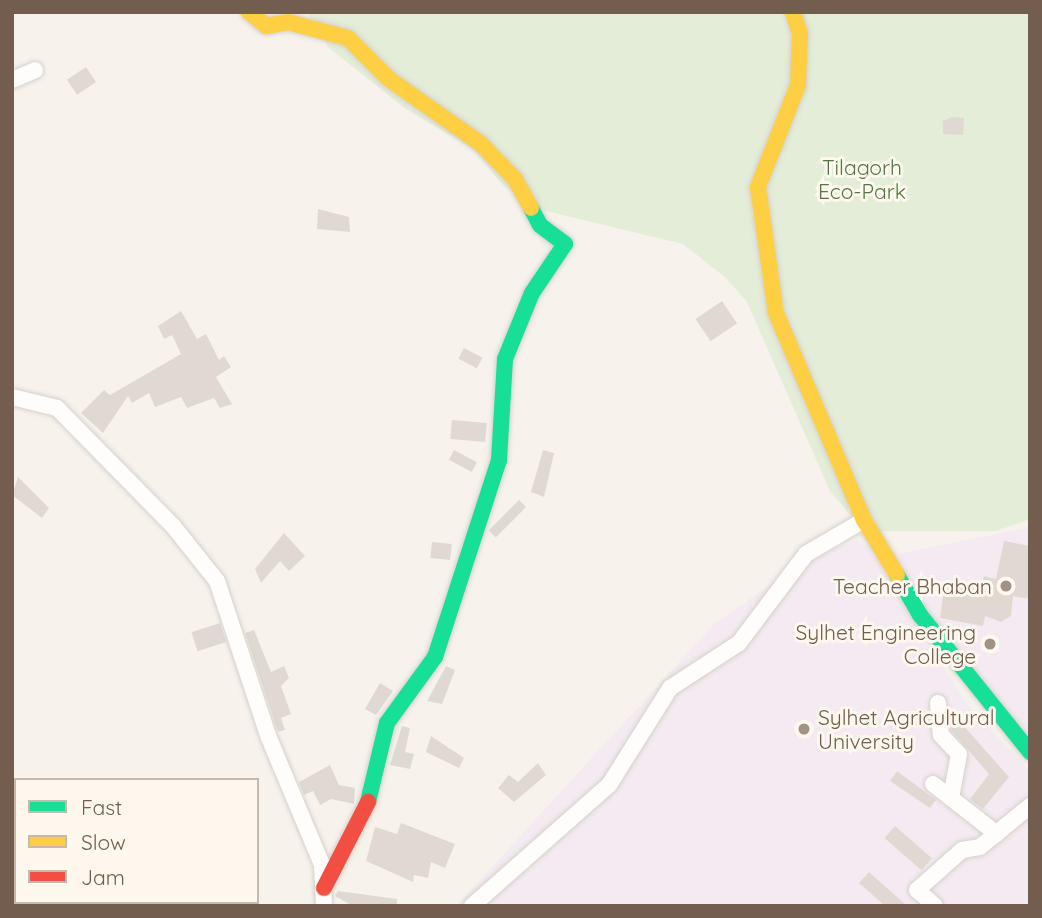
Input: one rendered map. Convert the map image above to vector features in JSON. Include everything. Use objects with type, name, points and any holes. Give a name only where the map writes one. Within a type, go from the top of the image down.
[{"type":"street","points":[[249,12],[266,26],[288,22],[348,38],[389,79],[481,144],[515,179],[540,225],[565,244],[532,293],[505,359],[499,460],[435,657],[387,723],[370,776],[368,810],[324,888]]},
{"type":"street","points":[[793,12],[800,33],[797,85],[758,187],[776,313],[864,520],[920,615],[1030,752]]},
{"type":"street","points":[[12,80],[35,70]]},
{"type":"street","points":[[12,397],[57,408],[173,526],[217,581],[269,738],[322,865],[324,906]]},
{"type":"street","points":[[472,906],[609,785],[670,688],[739,643],[806,554],[864,520]]},
{"type":"street","points":[[938,703],[940,735],[959,754],[951,798]]},
{"type":"street","points":[[933,784],[997,834]]},
{"type":"street","points":[[935,906],[917,890],[962,850],[980,847],[1030,806]]},
{"type":"shaded area","name":"Sylhet Engineering College","points":[[1030,527],[1030,741],[934,622],[897,554]]},
{"type":"shaded area","name":"Sylhet Agricultural University","points":[[857,540],[868,547],[968,705],[1030,771],[1030,906],[456,906],[715,623],[802,563]]},
{"type":"green space","name":"Tilagorh Eco-Park","points":[[307,12],[1030,12],[1030,519],[996,531],[864,531],[830,491],[747,302],[726,278],[683,244],[546,211],[504,186],[473,149],[406,109],[329,48]]},
{"type":"building","points":[[86,67],[96,82],[77,95],[67,80]]},
{"type":"building","points":[[952,117],[964,118],[963,135],[943,134],[943,121]]},
{"type":"building","points":[[318,209],[349,217],[350,232],[317,229]]},
{"type":"building","points":[[722,301],[737,323],[711,341],[695,319]]},
{"type":"building","points":[[181,311],[197,339],[206,334],[219,360],[224,356],[231,367],[216,377],[232,404],[220,408],[214,398],[187,408],[181,397],[155,407],[149,393],[132,403],[128,396],[103,433],[81,413],[104,390],[110,395],[181,354],[172,335],[164,339],[158,326]]},
{"type":"building","points":[[464,348],[483,358],[477,368],[458,359]]},
{"type":"building","points":[[452,420],[487,423],[485,442],[450,439]]},
{"type":"building","points":[[454,450],[477,462],[472,472],[449,460]]},
{"type":"building","points":[[543,450],[554,453],[544,497],[531,492]]},
{"type":"building","points":[[18,477],[49,508],[42,518],[12,495]]},
{"type":"building","points":[[519,500],[526,507],[496,537],[489,530]]},
{"type":"building","points":[[284,533],[305,556],[289,571],[280,561],[261,583],[255,569]]},
{"type":"building","name":"Teacher Bhaban","points":[[1004,541],[1030,546],[1030,599],[1013,596],[1011,616],[1001,622],[985,616],[983,626],[940,618],[945,582],[981,589],[984,576],[996,579]]},
{"type":"building","points":[[432,542],[452,544],[450,560],[430,558]]},
{"type":"building","points":[[220,623],[226,642],[198,651],[191,632]]},
{"type":"building","points":[[254,630],[271,672],[284,666],[289,678],[281,686],[291,714],[281,718],[285,730],[278,732],[245,633]]},
{"type":"building","points":[[446,666],[455,670],[442,704],[427,701]]},
{"type":"building","points":[[380,683],[393,691],[376,715],[365,709]]},
{"type":"building","points":[[955,716],[1009,777],[983,809],[970,799],[989,774],[951,730]]},
{"type":"building","points":[[402,726],[410,728],[405,752],[414,754],[410,769],[390,765]]},
{"type":"building","points":[[431,736],[464,758],[459,768],[426,752]]},
{"type":"building","points":[[538,763],[546,775],[514,802],[498,788],[509,775],[518,782]]},
{"type":"building","points":[[330,765],[339,785],[355,788],[354,804],[331,799],[320,805],[313,791],[304,795],[299,782]]},
{"type":"building","points":[[897,771],[936,800],[930,808],[890,781]]},
{"type":"building","points":[[401,823],[455,844],[445,868],[431,862],[428,878],[414,875],[413,882],[366,861],[375,827],[397,834]]},
{"type":"building","points":[[895,826],[932,858],[921,870],[885,838]]},
{"type":"building","points":[[869,872],[907,906],[885,906],[859,883]]},
{"type":"building","points":[[338,891],[397,899],[397,906],[353,906],[335,896]]},
{"type":"traffic: fast","points":[[368,802],[387,723],[435,657],[499,460],[505,359],[532,293],[565,244],[540,225],[531,208]]},
{"type":"traffic: fast","points":[[897,575],[920,615],[1030,752]]},
{"type":"traffic: slow","points":[[249,12],[266,26],[288,22],[348,38],[389,79],[481,144],[515,179],[531,208]]},
{"type":"traffic: slow","points":[[793,12],[800,33],[798,85],[758,187],[776,313],[864,520],[897,575]]},
{"type":"traffic: jam","points":[[324,888],[368,802]]},
{"type":"place","name":"Teacher Bhaban","points":[[1006,586]]},
{"type":"place","name":"Sylhet Engineering College","points":[[990,644]]},
{"type":"place","name":"Sylhet Agricultural University","points":[[804,729]]}]
